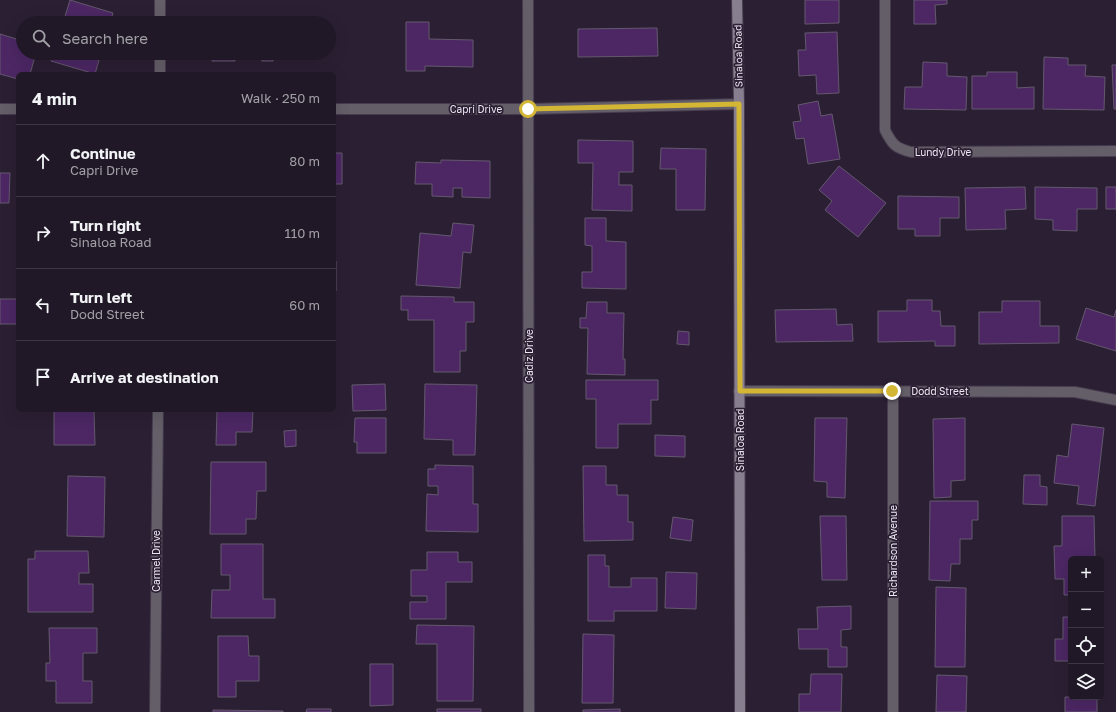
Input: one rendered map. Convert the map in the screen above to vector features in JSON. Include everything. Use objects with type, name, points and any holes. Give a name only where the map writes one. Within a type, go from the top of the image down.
[{"type":"street","points":[[160,0],[160,16]]},
{"type":"street","name":"Cadiz Drive","points":[[528,0],[529,712]]},
{"type":"street","name":"Sinaloa Road","points":[[738,0],[740,712]]},
{"type":"street","name":"Lundy Drive","points":[[885,0],[885,130],[890,141],[900,149],[911,152],[1116,151]]},
{"type":"street","points":[[160,60],[160,72]]},
{"type":"street","name":"Capri Drive","points":[[336,109],[528,109],[739,104]]},
{"type":"street","points":[[0,109],[16,109]]},
{"type":"street","name":"Dodd Street","points":[[740,391],[1075,392],[1116,400]]},
{"type":"street","name":"Richardson Avenue","points":[[892,391],[893,712]]},
{"type":"street","name":"Carmel Drive","points":[[155,712],[158,412]]},
{"type":"building","points":[[70,0],[113,13],[112,16],[65,16]]},
{"type":"building","points":[[805,0],[839,0],[839,23],[805,24]]},
{"type":"building","points":[[914,0],[947,0],[947,4],[935,5],[936,24],[914,24]]},
{"type":"building","points":[[406,22],[429,22],[429,39],[473,40],[473,67],[425,66],[425,71],[406,71]]},
{"type":"building","points":[[657,28],[658,56],[578,57],[578,29]]},
{"type":"building","points":[[837,32],[839,93],[817,94],[816,75],[799,76],[798,50],[806,50],[805,33]]},
{"type":"building","points":[[0,34],[16,39],[16,60],[34,60],[31,72],[16,72],[16,78],[0,74]]},
{"type":"building","points":[[1044,57],[1068,58],[1068,65],[1086,65],[1085,76],[1105,77],[1104,110],[1043,109]]},
{"type":"building","points":[[99,60],[96,72],[88,72],[51,61]]},
{"type":"building","points":[[212,60],[235,60],[235,61]]},
{"type":"building","points":[[262,60],[273,60],[273,61]]},
{"type":"building","points":[[923,62],[947,63],[947,76],[967,77],[966,110],[904,109],[905,87],[922,87]]},
{"type":"building","points":[[1112,65],[1116,65],[1116,109],[1114,109]]},
{"type":"building","points":[[987,72],[1017,72],[1017,88],[1034,87],[1034,109],[972,109],[972,76],[987,76]]},
{"type":"building","points":[[818,101],[821,116],[832,114],[840,159],[808,164],[804,138],[796,139],[793,122],[801,121],[798,105]]},
{"type":"building","points":[[578,140],[633,141],[633,172],[619,172],[619,185],[632,185],[632,211],[592,210],[593,163],[578,163]]},
{"type":"building","points":[[661,148],[706,149],[705,210],[676,210],[676,169],[660,169]]},
{"type":"building","points":[[336,153],[342,153],[342,184],[336,184]]},
{"type":"building","points":[[441,160],[490,161],[490,198],[462,197],[462,188],[453,188],[453,197],[432,196],[432,184],[415,184],[416,162],[441,163]]},
{"type":"building","points":[[839,166],[886,203],[858,237],[825,210],[832,201],[819,190]]},
{"type":"building","points":[[0,173],[10,173],[9,203],[0,203]]},
{"type":"building","points":[[1025,187],[1026,209],[1005,210],[1006,229],[966,230],[965,188]]},
{"type":"building","points":[[1035,187],[1097,188],[1097,209],[1077,209],[1077,231],[1053,230],[1053,220],[1035,219]]},
{"type":"building","points":[[1106,187],[1116,187],[1116,209],[1106,209]]},
{"type":"building","points":[[898,196],[959,197],[959,218],[940,218],[940,236],[915,236],[915,229],[898,229]]},
{"type":"building","points":[[585,218],[606,218],[606,241],[626,242],[626,289],[582,288],[582,272],[592,272],[592,246],[585,245]]},
{"type":"building","points":[[453,223],[474,225],[471,253],[463,252],[460,288],[416,285],[420,233],[451,236]]},
{"type":"building","points":[[401,296],[454,297],[454,302],[474,302],[474,322],[466,322],[466,351],[460,351],[460,372],[434,372],[434,320],[408,320],[408,310],[401,310]]},
{"type":"building","points":[[0,299],[16,299],[16,324],[0,324]]},
{"type":"building","points":[[907,300],[932,300],[932,311],[940,311],[941,326],[955,326],[955,346],[935,346],[935,341],[878,342],[878,311],[907,311]]},
{"type":"building","points":[[1002,301],[1040,301],[1040,326],[1059,326],[1059,343],[979,344],[979,312],[1002,312]]},
{"type":"building","points":[[587,302],[607,302],[607,313],[624,313],[623,359],[625,359],[625,375],[587,374],[588,328],[580,328],[580,318],[586,318]]},
{"type":"building","points":[[1086,308],[1114,317],[1116,310],[1116,351],[1076,339]]},
{"type":"building","points":[[836,309],[837,325],[852,324],[853,341],[776,342],[775,310]]},
{"type":"building","points":[[678,331],[689,332],[689,345],[677,344]]},
{"type":"building","points":[[586,380],[658,380],[658,400],[651,400],[651,424],[618,424],[618,448],[596,448],[596,399],[586,399]]},
{"type":"building","points":[[385,384],[386,410],[353,411],[352,385]]},
{"type":"building","points":[[425,384],[477,385],[475,455],[453,455],[453,440],[424,439]]},
{"type":"building","points":[[54,412],[94,412],[95,445],[54,445]]},
{"type":"building","points":[[217,412],[253,412],[252,432],[236,432],[236,445],[216,445]]},
{"type":"building","points":[[355,418],[386,418],[386,453],[357,453],[357,442],[354,442]]},
{"type":"building","points":[[815,418],[847,418],[845,498],[827,497],[827,482],[814,481]]},
{"type":"building","points":[[965,418],[965,480],[951,481],[951,497],[934,498],[933,419]]},
{"type":"building","points":[[1072,424],[1104,428],[1095,506],[1077,504],[1079,486],[1054,483],[1057,455],[1068,457]]},
{"type":"building","points":[[296,430],[296,446],[285,447],[284,431]]},
{"type":"building","points":[[655,435],[685,436],[685,457],[655,456]]},
{"type":"building","points":[[211,462],[266,462],[266,491],[257,491],[256,519],[246,519],[246,534],[210,534]]},
{"type":"building","points":[[435,465],[473,466],[473,504],[478,504],[478,532],[426,531],[427,494],[438,495],[438,486],[428,486],[428,469],[435,469]]},
{"type":"building","points":[[583,466],[606,466],[606,485],[617,485],[617,495],[628,495],[628,522],[633,522],[633,540],[584,541]]},
{"type":"building","points":[[1024,475],[1040,475],[1040,486],[1047,487],[1047,505],[1023,504]]},
{"type":"building","points":[[68,476],[105,477],[104,537],[67,536]]},
{"type":"building","points":[[930,501],[978,501],[978,520],[972,520],[972,539],[960,539],[960,564],[951,564],[950,581],[929,580]]},
{"type":"building","points":[[820,516],[846,516],[847,580],[822,580]]},
{"type":"building","points":[[1062,516],[1094,516],[1095,556],[1068,556],[1068,595],[1064,595],[1064,579],[1055,579],[1054,546],[1062,546]]},
{"type":"building","points":[[673,517],[693,520],[691,541],[670,538]]},
{"type":"building","points":[[221,544],[263,544],[263,599],[275,599],[275,618],[211,618],[212,590],[230,590],[230,575],[221,575]]},
{"type":"building","points":[[35,551],[88,551],[89,573],[79,573],[79,584],[93,584],[93,612],[28,612],[28,559],[35,559]]},
{"type":"building","points":[[427,552],[458,552],[458,562],[472,562],[472,582],[446,582],[446,619],[410,619],[410,602],[427,602],[427,596],[411,596],[411,570],[427,570]]},
{"type":"building","points":[[588,555],[605,555],[605,566],[609,566],[609,587],[631,587],[631,578],[657,578],[657,611],[614,611],[614,621],[588,621]]},
{"type":"building","points":[[666,572],[697,573],[696,609],[665,608]]},
{"type":"building","points":[[936,587],[966,588],[965,667],[935,667]]},
{"type":"building","points":[[851,606],[851,629],[841,630],[841,647],[847,647],[847,667],[828,667],[828,649],[799,649],[798,629],[818,629],[817,607]]},
{"type":"building","points":[[1063,617],[1068,617],[1068,661],[1055,661],[1055,639],[1063,639]]},
{"type":"building","points":[[417,625],[474,626],[473,701],[437,701],[437,644],[416,644]]},
{"type":"building","points":[[49,628],[97,628],[97,653],[83,653],[83,681],[92,681],[92,703],[56,703],[56,681],[46,681],[46,663],[50,663]]},
{"type":"building","points":[[583,634],[614,635],[613,703],[582,703]]},
{"type":"building","points":[[218,636],[248,636],[249,656],[259,656],[259,681],[236,681],[236,697],[218,697]]},
{"type":"building","points":[[370,664],[393,664],[393,705],[370,706]]},
{"type":"building","points":[[811,674],[842,674],[841,712],[799,712],[799,694],[810,694]]},
{"type":"building","points":[[937,675],[967,676],[966,712],[936,712]]},
{"type":"building","points":[[1065,697],[1068,697],[1068,700],[1097,700],[1097,712],[1065,712]]},
{"type":"building","points":[[307,709],[331,709],[331,712],[306,712]]},
{"type":"building","points":[[437,709],[481,709],[481,712],[437,712]]},
{"type":"building","points":[[620,709],[620,712],[583,712],[583,710]]},
{"type":"building","points":[[213,710],[283,711],[283,712],[213,712]]},
{"type":"route","points":[[528,109],[739,104],[740,391],[892,391]]}]
